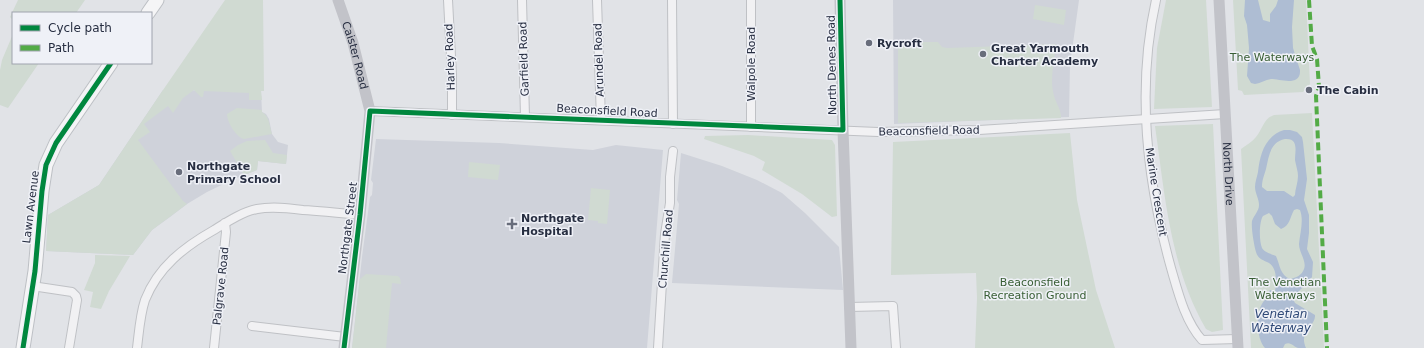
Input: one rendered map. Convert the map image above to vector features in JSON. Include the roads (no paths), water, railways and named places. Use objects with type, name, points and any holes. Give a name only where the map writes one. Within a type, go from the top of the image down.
[{"type":"main road","points":[[149,12],[157,0]]},
{"type":"main road","name":"Lawn Avenue","points":[[23,348],[46,165],[56,143],[110,64]]},
{"type":"street","name":"Caister Road","points":[[338,0],[353,43],[370,111]]},
{"type":"street","name":"Harley Road","points":[[448,0],[452,75],[452,115]]},
{"type":"street","name":"Garfield Road","points":[[522,0],[525,117]]},
{"type":"street","name":"Arundel Road","points":[[597,0],[601,120]]},
{"type":"street","points":[[672,0],[673,124]]},
{"type":"street","name":"Walpole Road","points":[[751,0],[751,127]]},
{"type":"street","name":"North Denes Road","points":[[840,0],[851,348]]},
{"type":"street","name":"Marine Crescent","points":[[1156,0],[1152,17],[1146,65],[1145,102],[1150,166],[1158,215],[1174,277],[1188,317],[1196,334],[1202,340],[1238,344]]},
{"type":"street","name":"North Drive","points":[[1219,0],[1238,344]]},
{"type":"street","name":"Beaconsfield Road","points":[[370,111],[878,132],[979,130],[1225,114]]},
{"type":"street","name":"Northgate Street","points":[[345,343],[370,111]]},
{"type":"street","name":"Churchill Road","points":[[658,348],[665,234],[670,203],[671,157],[673,151]]},
{"type":"street","points":[[137,348],[144,307],[153,283],[164,267],[183,250],[225,223],[247,212],[258,209],[280,207],[360,215]]},
{"type":"street","name":"Palgrave Road","points":[[214,348],[226,232],[225,223]]},
{"type":"street","points":[[32,286],[72,292],[76,296],[76,307],[68,348]]},
{"type":"street","points":[[849,307],[893,306],[896,348]]},
{"type":"street","points":[[252,326],[345,343]]},
{"type":"water","points":[[1245,0],[1258,0],[1263,20],[1270,22],[1270,14],[1276,6],[1278,0],[1294,0],[1292,27],[1293,48],[1300,70],[1297,79],[1289,81],[1271,79],[1255,84],[1251,83],[1247,76],[1249,48],[1247,25],[1244,16]]},
{"type":"water","name":"Venetian Waterway","points":[[1284,130],[1297,132],[1302,137],[1303,142],[1307,179],[1304,200],[1309,215],[1307,249],[1313,262],[1312,277],[1293,299],[1295,303],[1315,315],[1315,319],[1304,337],[1306,348],[1299,348],[1287,343],[1283,348],[1265,348],[1262,344],[1258,331],[1258,317],[1262,304],[1265,300],[1274,296],[1268,293],[1270,290],[1275,292],[1276,280],[1274,269],[1269,263],[1258,256],[1254,245],[1252,221],[1259,205],[1255,185],[1262,152],[1268,141]],"holes":[[[1285,139],[1292,141],[1296,149],[1295,160],[1298,181],[1295,195],[1293,197],[1284,191],[1267,191],[1262,187],[1271,150],[1276,143]],[[1294,210],[1300,210],[1301,214],[1302,223],[1299,244],[1305,266],[1300,275],[1290,279],[1282,272],[1276,256],[1266,252],[1262,248],[1260,241],[1260,227],[1263,216],[1269,213],[1275,224],[1281,229],[1284,228],[1288,224]]]},
{"type":"place","name":"Rycroft","points":[[869,43]]},
{"type":"place","name":"Great Yarmouth Charter Academy","points":[[983,54]]},
{"type":"place","name":"The Cabin","points":[[1309,90]]},
{"type":"place","name":"Northgate Primary School","points":[[179,172]]},
{"type":"place","name":"Northgate Hospital","points":[[512,224]]},
{"type":"park label","name":"The Waterways","points":[[1272,57]]},
{"type":"park label","name":"Beaconsfield Recreation Ground","points":[[1035,288]]},
{"type":"park label","name":"The Venetian Waterways","points":[[1285,288]]}]
